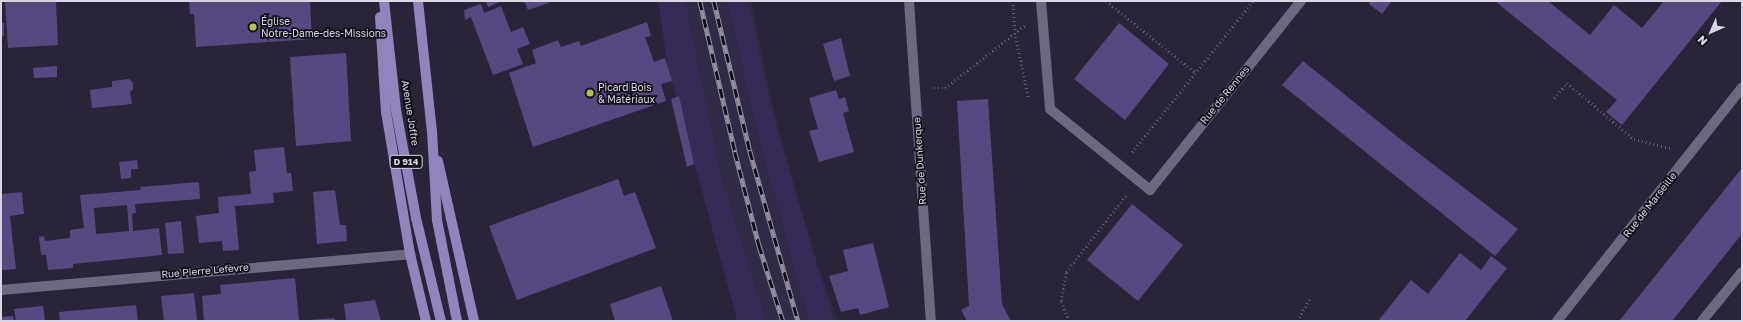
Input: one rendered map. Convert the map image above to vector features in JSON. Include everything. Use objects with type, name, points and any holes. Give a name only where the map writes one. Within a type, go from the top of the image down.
[{"type":"main road","name":"Avenue Joffre","points":[[378,1],[386,112],[410,254],[426,321]]},
{"type":"main road","name":"Avenue Joffre","points":[[384,1],[396,110],[416,218],[440,321]]},
{"type":"main road","name":"Avenue Joffre","points":[[418,1],[432,132],[437,220],[457,321]]},
{"type":"main road","name":"Avenue Joffre","points":[[432,132],[474,321]]},
{"type":"street","name":"Rue de Dunkerque","points":[[909,1],[931,321]]},
{"type":"street","name":"Rue de Rennes","points":[[1138,180],[1150,190],[1301,1]]},
{"type":"street","points":[[1042,6],[1050,109],[1138,180]]},
{"type":"street","name":"Rue de Marseille","points":[[1557,321],[1742,88]]},
{"type":"street","name":"Rue Pierre Lefèvre","points":[[1,290],[410,254]]},
{"type":"street","points":[[1702,321],[1742,272]]},
{"type":"path","points":[[1013,1],[1015,33],[1029,100],[1050,109]]},
{"type":"path","points":[[1106,1],[1195,72]]},
{"type":"path","points":[[1120,166],[1252,1]]},
{"type":"path","points":[[915,88],[945,88],[1015,33],[1042,6]]},
{"type":"path","points":[[1554,98],[1567,83],[1634,139],[1692,152]]},
{"type":"path","points":[[1069,321],[1061,301],[1066,272],[1138,180]]},
{"type":"path","points":[[1297,321],[1311,297]]},
{"type":"shaded area","points":[[658,1],[685,1],[721,176],[766,321],[737,320],[668,67]]},
{"type":"shaded area","points":[[663,1],[751,1],[771,100],[810,245],[838,321],[741,321]]},
{"type":"shaded area","points":[[728,1],[747,1],[775,122],[834,321],[809,321],[807,315],[756,127]]},
{"type":"building","points":[[5,1],[56,1],[58,45],[8,48]]},
{"type":"building","name":"Église Notre-Dame-des-Missions","points":[[189,1],[310,1],[312,39],[196,47],[194,14],[190,14]]},
{"type":"building","points":[[486,1],[502,1],[488,7]]},
{"type":"building","points":[[524,1],[548,1],[549,3],[528,10]]},
{"type":"building","points":[[1371,1],[1391,2],[1382,14],[1369,4]]},
{"type":"building","points":[[1495,1],[1548,1],[1590,35],[1614,5],[1642,28],[1664,1],[1722,1],[1622,125],[1606,112],[1617,100]]},
{"type":"building","points":[[481,4],[484,13],[501,6],[511,32],[523,27],[530,44],[517,49],[523,64],[493,75],[471,17],[465,20],[464,10]]},
{"type":"building","name":"Picard Bois & Matériaux","points":[[647,22],[651,36],[645,37],[654,62],[665,58],[672,81],[661,84],[666,101],[533,147],[509,73],[536,63],[532,50],[558,40],[561,47],[579,41],[581,46]]},
{"type":"building","points":[[1,23],[4,23],[4,36],[1,36]]},
{"type":"building","points":[[1119,23],[1169,64],[1125,120],[1074,79]]},
{"type":"building","points":[[841,38],[850,76],[834,81],[823,44]]},
{"type":"building","points":[[346,53],[351,141],[296,146],[290,57]]},
{"type":"building","points":[[1303,61],[1400,139],[1518,229],[1495,256],[1282,85]]},
{"type":"building","points":[[57,66],[57,77],[34,78],[33,68]]},
{"type":"building","points":[[129,79],[133,83],[133,89],[130,92],[132,104],[92,108],[90,90],[112,87],[112,81]]},
{"type":"building","points":[[836,90],[839,99],[845,97],[849,111],[843,113],[854,152],[819,162],[809,131],[818,129],[809,98]]},
{"type":"building","points":[[679,96],[694,164],[687,167],[671,99]]},
{"type":"building","points":[[988,99],[1002,304],[1011,321],[967,321],[961,310],[969,306],[957,101]]},
{"type":"building","points":[[284,147],[287,173],[291,173],[293,191],[273,193],[274,203],[235,206],[239,250],[223,251],[222,241],[199,243],[196,216],[219,213],[218,197],[251,194],[249,172],[256,171],[254,150]]},
{"type":"building","points":[[137,160],[138,169],[131,169],[131,178],[121,179],[119,162]]},
{"type":"building","points":[[1742,168],[1742,234],[1672,321],[1619,321]]},
{"type":"building","points":[[618,179],[624,196],[635,192],[656,248],[517,300],[489,226]]},
{"type":"building","points":[[199,182],[200,199],[135,204],[136,213],[132,214],[133,231],[159,228],[162,255],[73,264],[73,268],[48,270],[46,255],[41,255],[39,237],[44,236],[45,241],[70,238],[70,230],[84,228],[80,195],[141,190],[140,187]],"holes":[[[127,205],[129,231],[96,234],[94,208]]]},
{"type":"building","points":[[335,190],[340,225],[346,225],[347,241],[317,244],[313,192]]},
{"type":"building","points":[[22,192],[24,214],[10,216],[16,269],[1,270],[1,194]]},
{"type":"building","points":[[1132,204],[1183,245],[1138,301],[1087,260]]},
{"type":"building","points":[[181,221],[184,253],[168,254],[165,223]]},
{"type":"building","points":[[873,243],[889,307],[860,315],[858,308],[841,312],[829,276],[848,271],[843,250]]},
{"type":"building","points":[[1460,253],[1481,270],[1491,256],[1507,268],[1465,321],[1378,321],[1411,280],[1428,294]]},
{"type":"building","points":[[295,278],[299,321],[204,321],[202,296],[221,294],[220,285]]},
{"type":"building","points":[[661,286],[673,321],[615,321],[610,304]]},
{"type":"building","points":[[194,293],[197,320],[164,321],[161,296]]},
{"type":"building","points":[[375,300],[381,321],[346,321],[344,304]]},
{"type":"building","points":[[136,305],[138,321],[60,321],[59,312]]},
{"type":"building","points":[[43,306],[45,321],[16,321],[14,309]]},
{"type":"building","points":[[13,316],[14,321],[1,321],[1,317]]},
{"type":"building","points":[[335,318],[335,321],[308,321],[308,320]]},
{"type":"railway","points":[[700,1],[735,152],[759,245],[783,321]]},
{"type":"railway","points":[[714,1],[750,151],[798,321]]},
{"type":"place","name":"Église Notre-Dame-des-Missions","points":[[253,27]]},
{"type":"place","name":"Picard Bois & Matériaux","points":[[590,93]]}]
